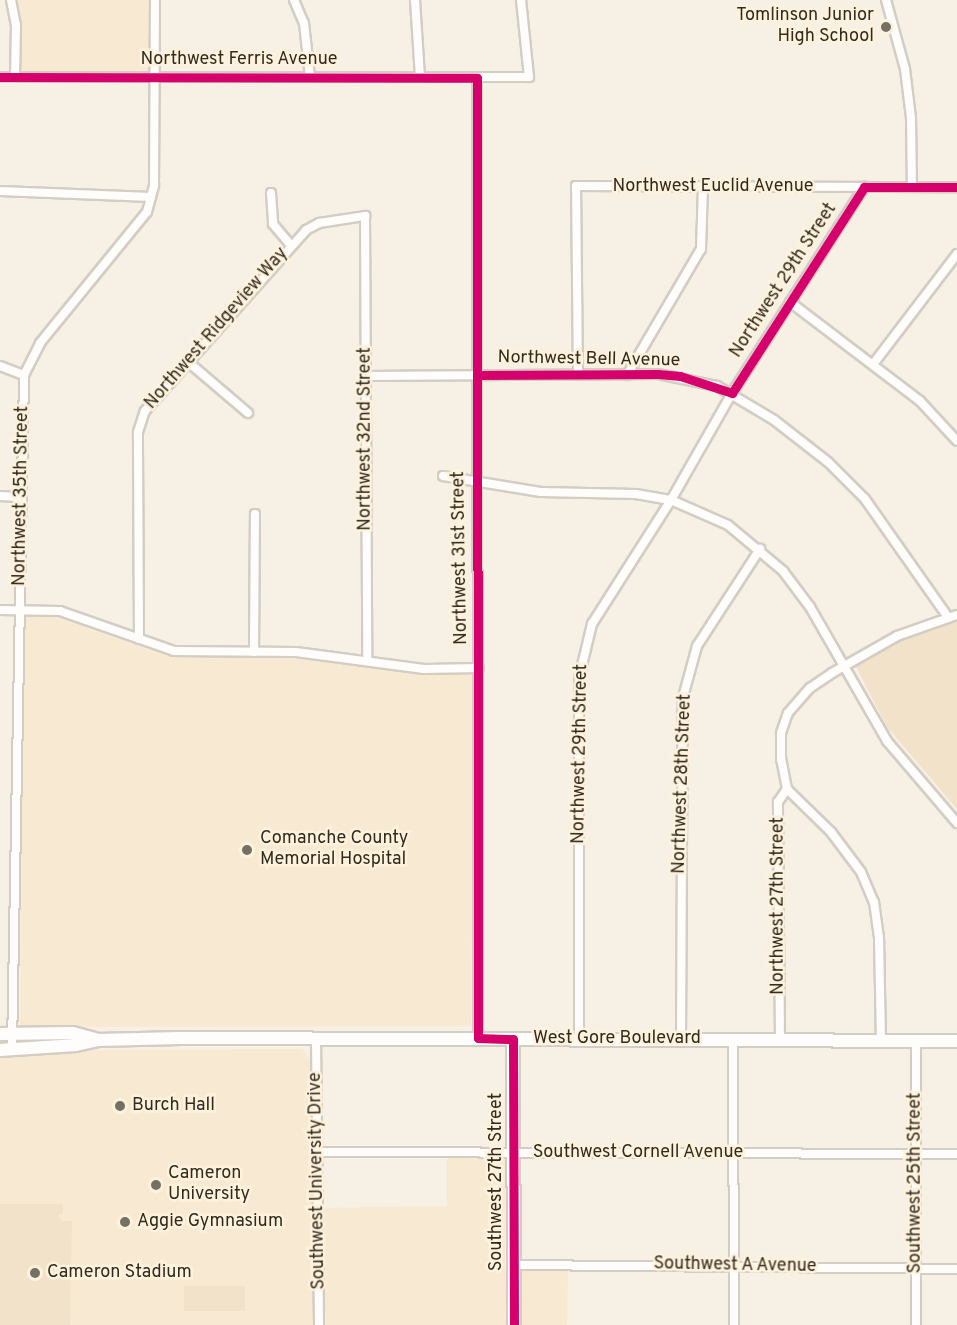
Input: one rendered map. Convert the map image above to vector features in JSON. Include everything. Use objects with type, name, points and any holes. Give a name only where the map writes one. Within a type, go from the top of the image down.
[{"type":"main road","name":"West Gore Boulevard","points":[[6,1034],[73,1033],[97,1040]]},
{"type":"main road","name":"West Gore Boulevard","points":[[6,1049],[76,1046],[97,1040],[316,1038],[957,1041]]},
{"type":"main road","name":"Southwest 27th Street","points":[[513,1039],[514,1325]]},
{"type":"street","points":[[10,0],[15,13],[15,77]]},
{"type":"street","name":"Northwest 35th Street","points":[[6,1049],[21,609],[24,375],[40,343],[137,228],[151,197],[155,0]]},
{"type":"street","points":[[294,0],[304,23],[310,77]]},
{"type":"street","points":[[415,0],[420,77]]},
{"type":"street","name":"Northwest Ferris Avenue","points":[[0,77],[529,77],[522,0]]},
{"type":"street","points":[[886,0],[904,69],[911,118],[912,187]]},
{"type":"street","name":"Northwest 31st Street","points":[[477,78],[478,1038]]},
{"type":"street","name":"Northwest Euclid Avenue","points":[[578,375],[576,186],[957,187]]},
{"type":"street","points":[[627,375],[701,249],[703,187]]},
{"type":"street","name":"Northwest 29th Street","points":[[579,1039],[579,678],[592,624],[671,500],[732,393],[864,187]]},
{"type":"street","points":[[0,191],[151,197]]},
{"type":"street","points":[[271,193],[273,224],[290,244]]},
{"type":"street","name":"Northwest Ridgeview Way","points":[[139,639],[138,432],[145,411],[290,244],[319,223],[365,216]]},
{"type":"street","name":"Northwest 32nd Street","points":[[365,216],[367,661]]},
{"type":"street","points":[[874,363],[954,267],[957,254]]},
{"type":"street","points":[[789,302],[874,363],[920,401],[957,441]]},
{"type":"street","points":[[187,361],[248,413]]},
{"type":"street","points":[[0,366],[24,375]]},
{"type":"street","name":"Northwest Bell Avenue","points":[[365,376],[680,376],[732,393],[828,462],[865,499],[948,617]]},
{"type":"street","points":[[443,476],[541,492],[636,494],[671,500],[728,525],[760,549],[783,571],[810,607],[887,741],[957,823]]},
{"type":"street","points":[[0,496],[22,497]]},
{"type":"street","points":[[254,652],[255,514]]},
{"type":"street","name":"Northwest 28th Street","points":[[681,1039],[683,698],[697,646],[760,549]]},
{"type":"street","points":[[0,610],[60,611],[174,651],[296,652],[424,669],[479,668]]},
{"type":"street","points":[[948,617],[957,615]]},
{"type":"street","name":"Northwest 27th Street","points":[[780,1040],[778,801],[787,789],[781,750],[788,713],[810,687],[843,667],[897,636],[948,617]]},
{"type":"street","points":[[787,789],[831,832],[861,872],[874,902],[879,937],[881,1040]]},
{"type":"street","name":"Southwest University Drive","points":[[316,1038],[319,1152],[319,1325]]},
{"type":"street","points":[[734,1040],[734,1325]]},
{"type":"street","name":"Southwest 25th Street","points":[[916,1041],[916,1325]]},
{"type":"street","name":"Southwest Cornell Avenue","points":[[319,1152],[957,1154]]},
{"type":"street","name":"Southwest A Avenue","points":[[513,1265],[957,1269]]},
{"type":"shaded area","points":[[16,0],[148,0],[148,73],[26,74],[20,66],[21,16]]},
{"type":"shaded area","name":"Comanche County Memorial Hospital","points":[[23,614],[56,617],[166,656],[274,656],[422,674],[474,673],[471,1026],[20,1027]]},
{"type":"shaded area","points":[[957,621],[957,809],[887,727],[856,667],[916,633]]},
{"type":"shaded area","name":"Cameron University","points":[[302,1049],[310,1059],[312,1208],[447,1206],[447,1157],[506,1158],[505,1269],[568,1270],[567,1325],[0,1325],[0,1055],[97,1050]]},
{"type":"shaded area","name":"Cameron Stadium","points":[[0,1204],[63,1204],[63,1214],[58,1215],[62,1221],[72,1221],[70,1325],[0,1325]]},
{"type":"shaded area","points":[[184,1286],[245,1286],[245,1311],[184,1311]]},
{"type":"cycle path","points":[[0,77],[477,78],[478,1038],[513,1039],[514,1325]]},
{"type":"cycle path","points":[[478,375],[658,374],[680,376],[732,393],[864,187],[957,187]]},
{"type":"place","name":"Tomlinson Junior High School","points":[[886,27]]},
{"type":"place","name":"Comanche County Memorial Hospital","points":[[247,850]]},
{"type":"place","name":"Burch Hall","points":[[120,1106]]},
{"type":"place","name":"Cameron University","points":[[156,1185]]},
{"type":"place","name":"Aggie Gymnasium","points":[[125,1222]]},
{"type":"place","name":"Cameron Stadium","points":[[35,1273]]}]
